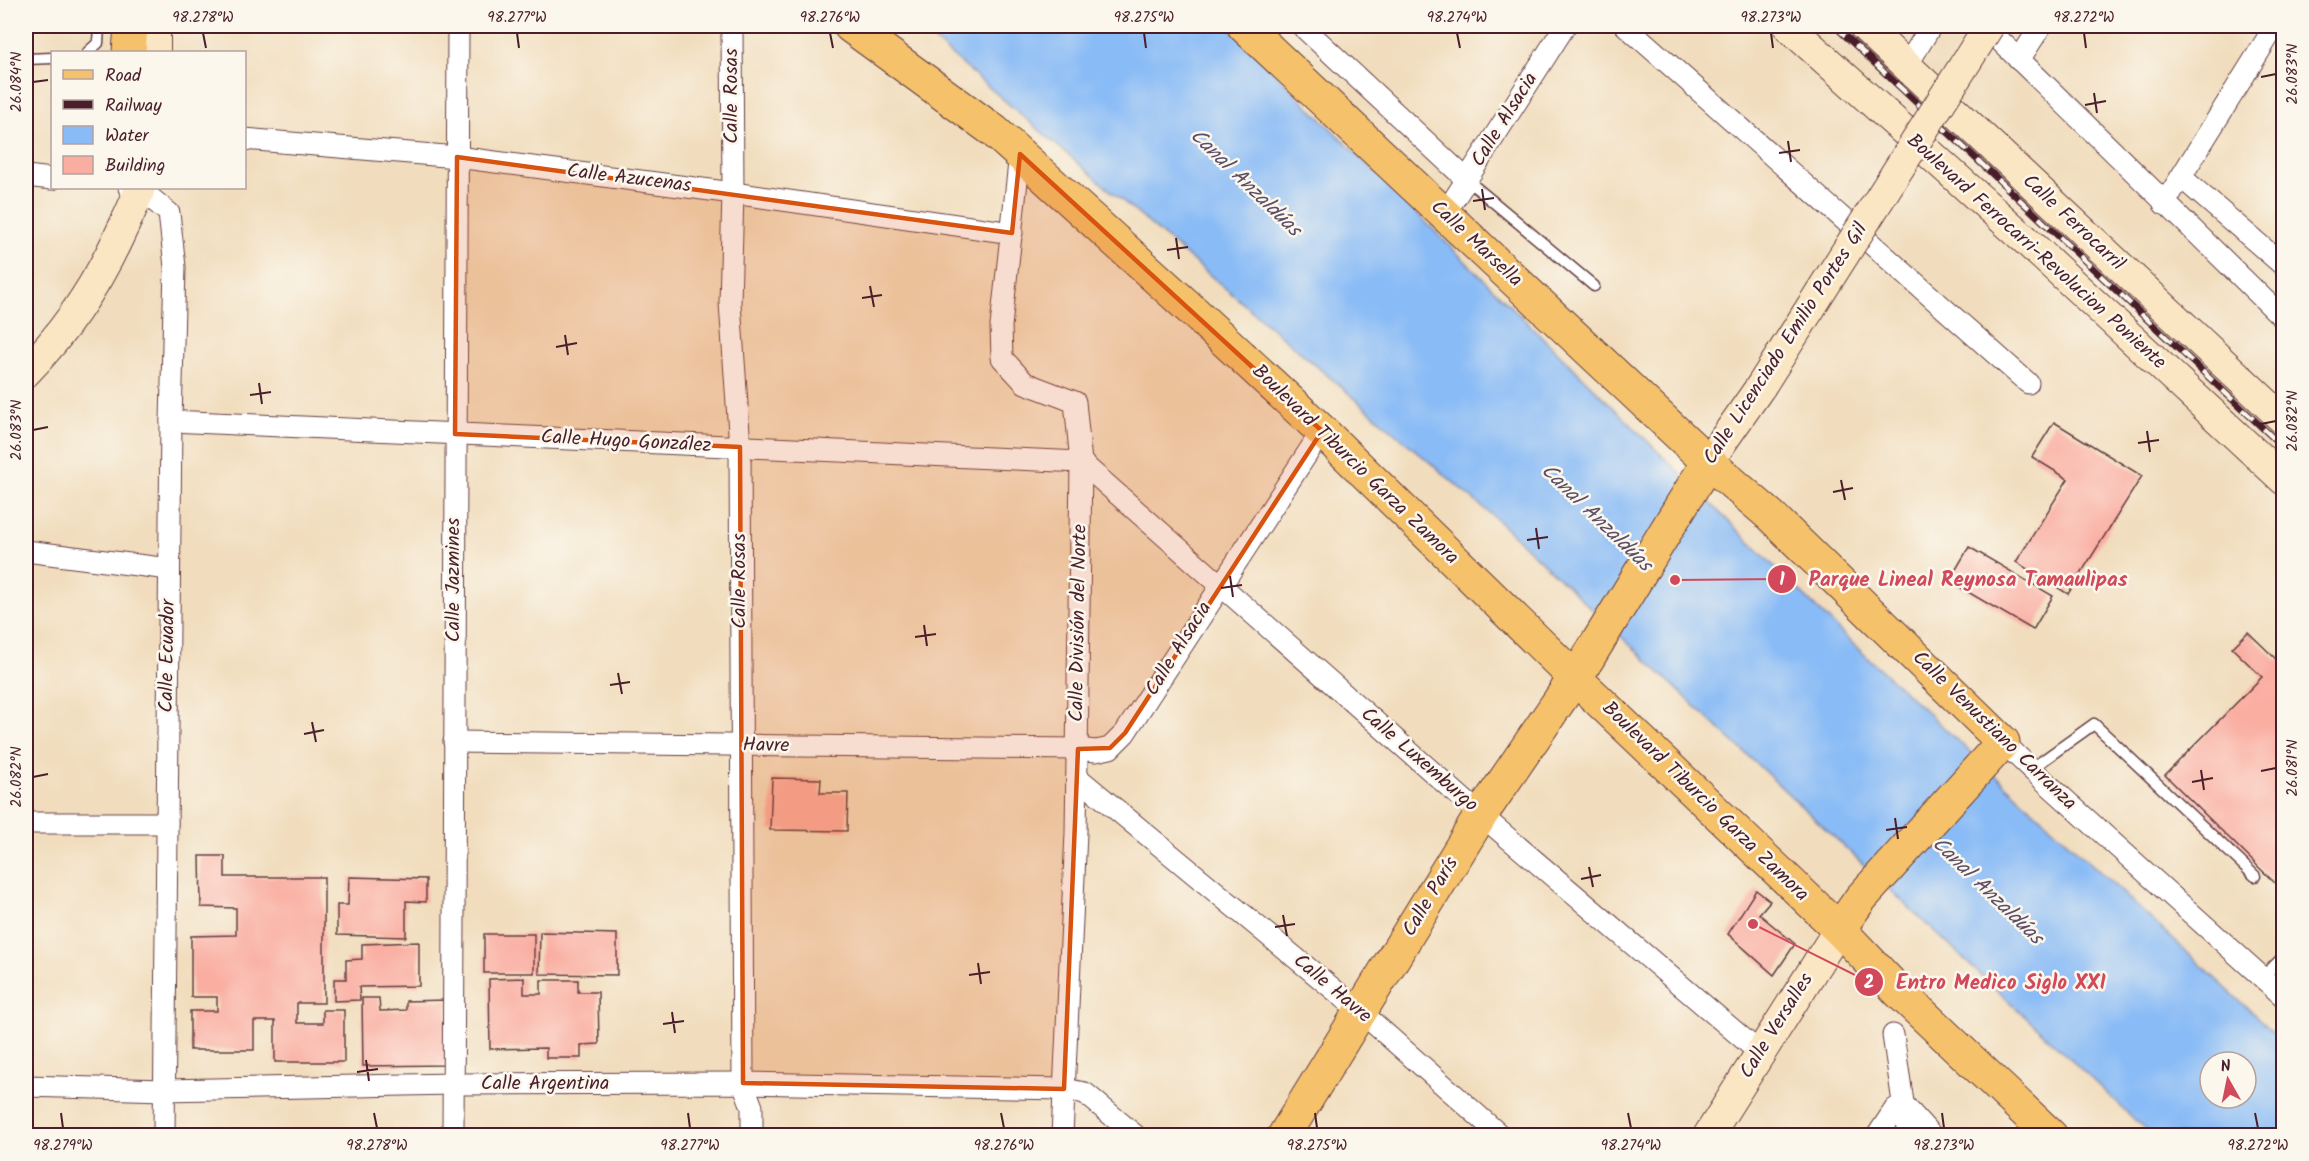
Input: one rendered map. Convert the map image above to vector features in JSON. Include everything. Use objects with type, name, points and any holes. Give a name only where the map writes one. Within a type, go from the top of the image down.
[{"type":"main road","points":[[129,51],[131,26]]},
{"type":"main road","name":"Boulevard Tiburcio Garza Zamora","points":[[850,26],[985,124],[1020,154],[1580,670],[1849,914],[1908,975],[2078,1136]]},
{"type":"main road","name":"Calle Marsella","points":[[1244,26],[1444,215],[1702,473]]},
{"type":"main road","name":"Calle Licenciado Emilio Portes Gil","points":[[1580,670],[1702,473]]},
{"type":"main road","name":"Calle Venustiano Carranza","points":[[1702,473],[1771,516],[1997,749]]},
{"type":"main road","name":"Calle París","points":[[1284,1136],[1481,815],[1580,670]]},
{"type":"main road","name":"Calle Versalles","points":[[1849,914],[1997,749]]},
{"type":"main road","points":[[1849,914],[1898,991],[2051,1136]]},
{"type":"street","points":[[155,26],[155,51]]},
{"type":"street","name":"Calle Jazmines","points":[[453,1136],[458,26]]},
{"type":"street","name":"Calle Rosas","points":[[732,26],[733,193],[730,303],[740,447],[743,1083],[752,1107],[752,1136]]},
{"type":"street","points":[[1302,26],[1467,180]]},
{"type":"street","name":"Calle Alsacia","points":[[1444,215],[1565,26]]},
{"type":"street","points":[[1626,26],[2028,383]]},
{"type":"street","name":"Boulevard Ferrocarri-Revolucion Poniente","points":[[1788,26],[2029,243],[2283,480]]},
{"type":"street","name":"Calle Ferrocarril","points":[[1864,26],[2283,420]]},
{"type":"street","points":[[1906,67],[1931,26]]},
{"type":"street","points":[[1987,26],[2164,204],[2283,319]]},
{"type":"street","name":"Calle Licenciado Emilio Portes Gil","points":[[1702,473],[1761,386],[1987,26]]},
{"type":"street","points":[[2019,60],[2041,26]]},
{"type":"street","points":[[2164,204],[2275,26]]},
{"type":"street","name":"Calle Azucenas","points":[[246,139],[457,157],[1012,233]]},
{"type":"street","name":"Calle División del Norte","points":[[1020,154],[1001,326],[1002,358],[1024,382],[1075,402],[1081,462],[1078,749],[1062,1136]]},
{"type":"street","points":[[26,176],[51,179]]},
{"type":"street","points":[[2181,177],[2282,261]]},
{"type":"street","points":[[26,372],[63,331],[91,291],[111,253],[135,189]]},
{"type":"street","name":"Calle Ecuador","points":[[136,189],[169,213],[175,267],[169,569],[164,1136]]},
{"type":"street","name":"Calle Hugo González","points":[[171,421],[1081,462]]},
{"type":"street","name":"Calle Alsacia","points":[[1078,749],[1096,751],[1110,748],[1125,733],[1322,431]]},
{"type":"street","name":"Calle Luxemburgo","points":[[1081,462],[1481,815],[1760,1053]]},
{"type":"street","points":[[26,551],[169,569]]},
{"type":"street","name":"Havre","points":[[454,742],[1078,749]]},
{"type":"street","name":"Calle Venustiano Carranza","points":[[1997,749],[2031,769],[2283,997]]},
{"type":"street","name":"Calle Havre","points":[[1077,777],[1361,1012],[1501,1136]]},
{"type":"street","points":[[26,823],[167,824]]},
{"type":"street","name":"Calle Versalles","points":[[1708,1136],[1849,914]]},
{"type":"street","points":[[1893,1035],[1908,1136]]},
{"type":"street","name":"Calle Argentina","points":[[26,1086],[164,1090],[453,1084],[743,1083],[1064,1089],[1085,1093],[1136,1136]]},
{"type":"street","points":[[1877,1136],[1895,1109],[1903,1104]]},
{"type":"street","points":[[1903,1104],[1932,1136]]},
{"type":"lane","points":[[89,51],[98,43],[99,26]]},
{"type":"lane","points":[[26,59],[51,58]]},
{"type":"lane","points":[[1467,180],[1594,286]]},
{"type":"lane","points":[[2031,769],[2094,724],[2255,876]]},
{"type":"lane","points":[[2262,978],[2283,956]]},
{"type":"highlighted area","points":[[1020,154],[1322,431],[1125,733],[1110,748],[1078,749],[1064,1089],[743,1083],[740,447],[455,434],[457,157],[1012,233]]},
{"type":"water","name":"Canal Anzaldúas","points":[[910,26],[1227,26],[1852,643],[2283,1041],[2283,1135],[2151,1135],[1494,517],[924,32]]},
{"type":"building","points":[[2054,422],[2142,476],[2068,594],[2016,562],[2068,479],[2032,457]]},
{"type":"building","points":[[1969,547],[2053,596],[2033,630],[1949,581]]},
{"type":"building","points":[[2248,632],[2277,660],[2284,653],[2284,892],[2165,775],[2262,677],[2232,648]]},
{"type":"building","points":[[772,778],[821,779],[820,793],[848,793],[847,831],[770,830]]},
{"type":"building","points":[[200,856],[225,856],[225,877],[324,877],[324,1003],[297,1003],[297,1023],[323,1023],[323,1010],[344,1010],[344,1062],[275,1062],[275,1021],[254,1021],[254,1050],[190,1050],[190,1011],[217,1011],[217,997],[191,997],[191,936],[236,935],[236,908],[201,907]]},
{"type":"building","points":[[349,877],[426,879],[426,902],[406,901],[406,937],[337,935],[337,905],[348,905]]},
{"type":"building","points":[[1756,890],[1770,901],[1759,914],[1795,944],[1774,975],[1728,934]]},
{"type":"building","points":[[540,932],[617,934],[617,975],[539,974]]},
{"type":"building","points":[[484,934],[534,934],[534,973],[484,973]]},
{"type":"building","points":[[419,942],[419,986],[359,987],[360,1000],[334,1001],[334,979],[346,979],[346,960],[362,959],[362,944]]},
{"type":"building","points":[[524,978],[524,994],[541,994],[541,980],[578,980],[578,992],[598,992],[599,1044],[581,1045],[581,1058],[546,1058],[546,1048],[490,1049],[489,979]]},
{"type":"building","points":[[362,998],[379,998],[380,1011],[406,1010],[406,1001],[447,1000],[447,1065],[363,1066]]},
{"type":"railway","points":[[1835,26],[2284,448]]},
{"type":"place","name":"Parque Lineal Reynosa Tamaulipas","points":[[1675,580]]},
{"type":"place","name":"Entro Medico Siglo XXI","points":[[1753,924]]}]
